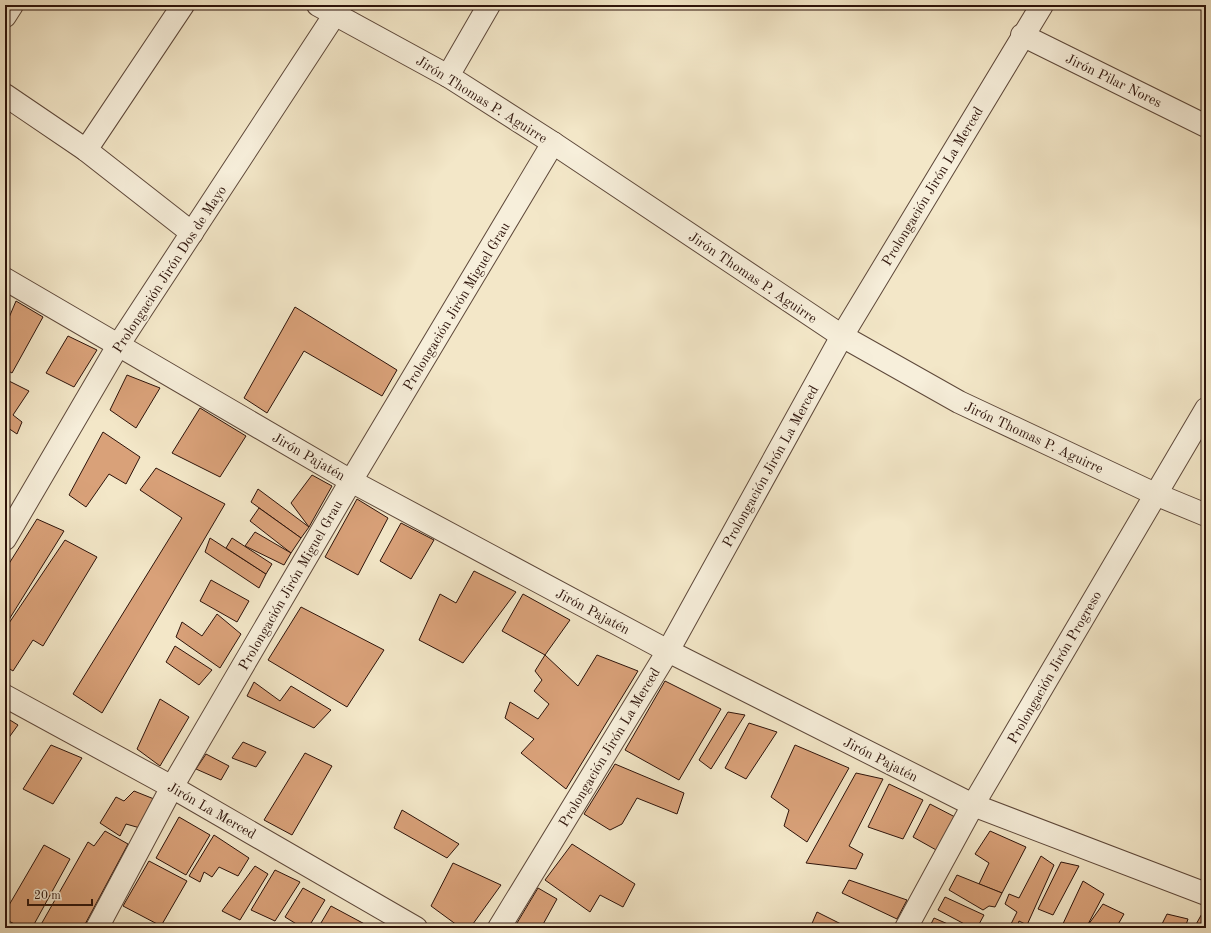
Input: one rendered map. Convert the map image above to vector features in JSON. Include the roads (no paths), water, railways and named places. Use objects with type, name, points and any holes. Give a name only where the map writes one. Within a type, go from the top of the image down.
[{"type":"street","points":[[5,16],[12,5]]},
{"type":"street","points":[[86,150],[183,5]]},
{"type":"street","points":[[448,76],[489,5]]},
{"type":"street","name":"Prolongación Jirón La Merced","points":[[499,928],[668,651],[842,336],[1022,35],[1042,5]]},
{"type":"street","name":"Jirón Thomas P. Aguirre","points":[[332,8],[448,76],[553,143],[842,336],[958,402],[1155,494],[1206,515]]},
{"type":"street","name":"Prolongación Jirón Dos de Mayo","points":[[5,539],[119,344],[192,233],[332,8]]},
{"type":"street","name":"Jirón Pilar Nores","points":[[1022,35],[1206,126]]},
{"type":"street","points":[[5,95],[86,150],[192,233]]},
{"type":"street","name":"Prolongación Jirón Miguel Grau","points":[[96,928],[172,787],[351,480],[553,143]]},
{"type":"street","name":"Jirón Pajatén","points":[[5,279],[351,480],[668,651],[973,806],[1206,894]]},
{"type":"street","name":"Prolongación Jirón Progreso","points":[[906,928],[973,806],[1206,409]]},
{"type":"street","name":"Jirón La Merced","points":[[5,696],[172,787],[416,928]]}]
